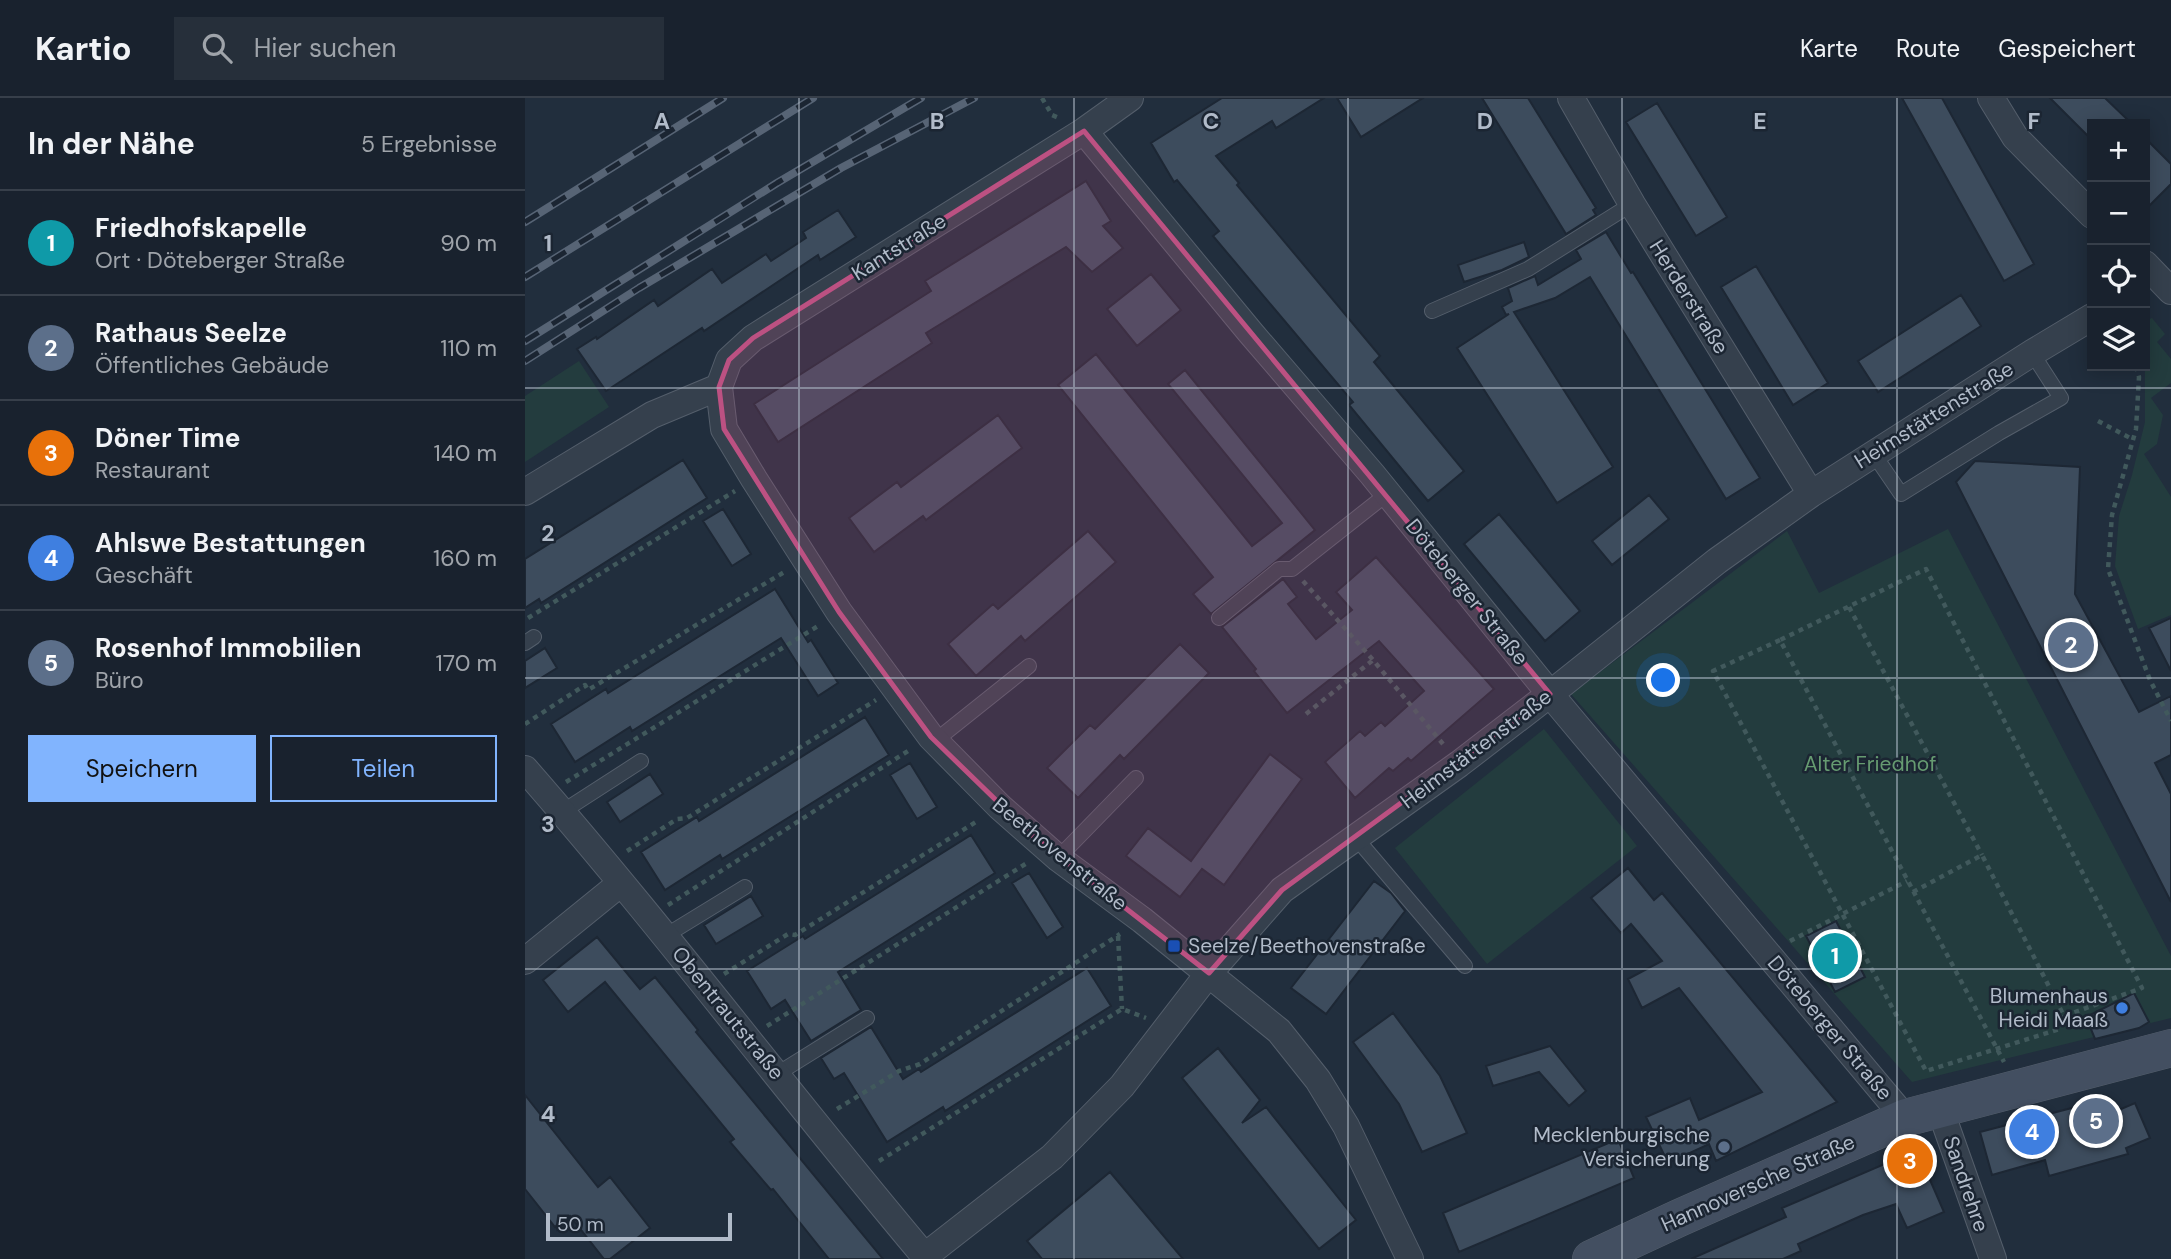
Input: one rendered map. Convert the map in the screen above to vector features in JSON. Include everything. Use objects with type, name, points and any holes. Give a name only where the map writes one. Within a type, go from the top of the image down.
[{"type":"street","name":"Kantstraße","points":[[719,387],[729,360],[753,338],[1084,131],[1130,98]]},
{"type":"street","name":"Herderstraße","points":[[1571,98],[1632,204],[1811,494]]},
{"type":"street","points":[[1991,98],[2015,137],[2087,210]]},
{"type":"street","name":"Döteberger Straße","points":[[1084,131],[1905,1118]]},
{"type":"street","name":"Heimstättenstraße","points":[[926,1258],[1052,1157],[1122,1086],[1209,973],[1282,890],[1459,764],[1717,561],[1811,494],[2087,320]]},
{"type":"street","points":[[525,492],[652,415],[719,387]]},
{"type":"street","name":"Beethovenstraße","points":[[719,387],[724,429],[754,480],[839,612],[933,739],[1000,807],[1053,854],[1142,920],[1279,1031],[1318,1080],[1346,1126],[1410,1259]]},
{"type":"street","name":"Obentrautstraße","points":[[525,769],[706,985],[926,1258]]},
{"type":"street","points":[[525,961],[613,874]]},
{"type":"street","name":"Hannoversche Straße","points":[[1591,1259],[1905,1118],[2015,1088],[2166,1053]]},
{"type":"street","name":"Sandrehre","points":[[1940,1109],[1993,1259]]},
{"type":"lane","points":[[1432,311],[1528,269],[1632,204]]},
{"type":"lane","points":[[1873,453],[1901,494],[2061,398],[2032,353]]},
{"type":"lane","points":[[1219,618],[1279,569],[1292,569],[1387,494]]},
{"type":"lane","points":[[933,739],[1029,666]]},
{"type":"lane","points":[[555,803],[641,761]]},
{"type":"lane","points":[[1053,854],[1136,778]]},
{"type":"lane","points":[[1356,838],[1465,966]]},
{"type":"lane","points":[[657,926],[745,887]]},
{"type":"lane","points":[[777,1073],[867,1018]]},
{"type":"path","points":[[1043,98],[1052,115]]},
{"type":"path","points":[[2137,371],[2136,429],[2112,515],[2108,569],[2150,680],[2171,721]]},
{"type":"path","points":[[2098,421],[2132,439]]},
{"type":"path","points":[[525,621],[754,480]]},
{"type":"path","points":[[525,724],[585,685],[588,690],[805,560]]},
{"type":"path","points":[[1292,569],[1373,660],[1459,764]]},
{"type":"path","points":[[1849,607],[1982,855],[2064,1016],[2060,1029],[1926,1071],[1713,671],[1926,569],[2142,988],[2064,1016]]},
{"type":"path","points":[[555,803],[839,612]]},
{"type":"path","points":[[1780,639],[1997,1049],[2015,1088]]},
{"type":"path","points":[[1306,714],[1373,660]]},
{"type":"path","points":[[613,874],[677,818],[687,818],[894,689]]},
{"type":"path","points":[[657,926],[933,739]]},
{"type":"path","points":[[706,985],[788,934],[795,935],[1000,807]]},
{"type":"path","points":[[749,1038],[1053,854]]},
{"type":"path","points":[[1913,892],[1982,855]]},
{"type":"path","points":[[1768,954],[1907,881]]},
{"type":"path","points":[[816,1122],[899,1071],[920,1064],[1142,920]]},
{"type":"path","points":[[1118,935],[1122,1009]]},
{"type":"path","points":[[1122,1009],[1168,1026]]},
{"type":"path","points":[[857,1175],[1122,1009]]},
{"type":"highlighted area","points":[[1084,131],[1550,694],[1282,890],[1209,973],[1034,837],[931,737],[839,612],[724,429],[719,387],[729,360],[753,338]]},
{"type":"green space","points":[[2150,319],[2165,334],[2157,342],[2171,359],[2171,383],[2151,398],[2163,415],[2157,444],[2144,454],[2171,497],[2171,615],[2138,629],[2115,566],[2119,516],[2145,422],[2145,371],[2150,371]]},
{"type":"green space","points":[[579,361],[609,407],[525,462],[525,396]]},
{"type":"green space","name":"Alter Friedhof","points":[[1948,529],[2171,956],[2171,1018],[1912,1082],[1571,694],[1787,531],[1819,593]]},
{"type":"green space","points":[[1544,729],[1637,846],[1487,964],[1395,848]]},
{"type":"building","points":[[1222,98],[1324,98],[1276,128],[1272,121],[1216,156],[1239,183],[1237,185],[1380,356],[1374,362],[1464,471],[1428,501],[1349,405],[1353,402],[1213,236],[1219,231],[1177,180],[1174,182],[1151,143]]},
{"type":"building","points":[[1337,98],[1423,98],[1361,137]]},
{"type":"building","points":[[1482,98],[1528,98],[1596,208],[1593,210],[1596,215],[1566,234]]},
{"type":"building","points":[[1902,98],[1942,98],[2034,264],[2004,281]]},
{"type":"building","points":[[2050,98],[2105,98],[2127,119],[2087,119],[2087,135]]},
{"type":"building","points":[[1657,103],[1727,217],[1696,236],[1626,122]]},
{"type":"building","points":[[2150,143],[2171,164],[2171,184],[2150,205]]},
{"type":"building","points":[[1086,181],[1111,221],[1103,226],[1123,248],[1092,272],[1066,247],[926,333],[932,343],[778,442],[754,404],[931,291],[925,281]]},
{"type":"building","points":[[838,210],[856,237],[820,260],[818,255],[704,331],[702,328],[606,391],[577,349],[596,337],[597,339],[654,300],[658,306],[712,269],[722,283],[766,254],[771,261],[806,238],[803,232]]},
{"type":"building","points":[[1606,232],[1760,478],[1726,499],[1590,277],[1555,298],[1514,312],[1613,467],[1557,503],[1457,348],[1509,314],[1506,315],[1502,307],[1512,301],[1508,288],[1535,276],[1538,285],[1581,259],[1576,250]]},
{"type":"building","points":[[1524,242],[1529,257],[1502,270],[1464,282],[1458,265]]},
{"type":"building","points":[[1756,266],[1828,383],[1793,405],[1721,287]]},
{"type":"building","points":[[1151,274],[1181,310],[1137,346],[1107,309]]},
{"type":"building","points":[[1961,295],[1981,326],[1878,392],[1858,361]]},
{"type":"building","points":[[1096,354],[1252,546],[1282,523],[1168,384],[1185,370],[1315,530],[1211,614],[1193,594],[1213,577],[1058,385]]},
{"type":"building","points":[[998,415],[1022,448],[926,520],[923,516],[874,552],[849,518],[897,482],[901,487]]},
{"type":"building","points":[[683,460],[707,498],[541,603],[539,599],[525,608],[525,559]]},
{"type":"building","points":[[1975,461],[2080,467],[2075,594],[2139,712],[2171,696],[2171,755],[2155,763],[2171,794],[2171,902],[1956,482]]},
{"type":"building","points":[[1649,495],[1669,519],[1612,565],[1592,541]]},
{"type":"building","points":[[723,509],[751,554],[732,566],[703,521]]},
{"type":"building","points":[[1499,514],[1580,611],[1545,641],[1464,544]]},
{"type":"building","points":[[1088,531],[1116,562],[1025,641],[1021,636],[976,676],[948,644],[993,604],[998,609]]},
{"type":"building","points":[[1376,557],[1494,689],[1411,761],[1408,758],[1393,771],[1389,768],[1355,798],[1325,762],[1360,731],[1365,736],[1381,722],[1385,726],[1424,691],[1379,641],[1287,713],[1222,627],[1283,579],[1297,597],[1288,604],[1316,639],[1352,610],[1336,592]]},
{"type":"building","points":[[775,589],[838,683],[818,696],[781,638],[632,731],[630,727],[575,762],[551,724],[606,689],[608,693]]},
{"type":"building","points":[[2171,618],[2171,671],[2149,628]]},
{"type":"building","points":[[1180,644],[1209,673],[1124,759],[1120,755],[1078,798],[1047,768],[1090,725],[1095,729]]},
{"type":"building","points":[[545,648],[557,668],[525,688],[525,661]]},
{"type":"building","points":[[865,717],[889,755],[722,859],[720,855],[665,890],[641,852],[697,817],[699,821]]},
{"type":"building","points":[[1270,754],[1302,779],[1224,885],[1202,869],[1180,897],[1126,856],[1148,828],[1191,861]]},
{"type":"building","points":[[910,763],[937,807],[917,819],[890,775]]},
{"type":"building","points":[[650,774],[663,794],[620,822],[607,802]]},
{"type":"building","points":[[971,835],[995,873],[838,972],[861,1010],[811,1041],[785,1000],[771,1009],[747,971],[803,936],[805,939]]},
{"type":"building","points":[[1628,868],[1654,900],[1662,893],[1837,1102],[1716,1161],[1709,1144],[1668,1163],[1646,1117],[1690,1098],[1699,1120],[1762,1092],[1679,988],[1642,1008],[1628,979],[1662,961],[1631,924],[1621,933],[1591,898]]},
{"type":"building","points":[[1029,873],[1063,927],[1047,938],[1012,883]]},
{"type":"building","points":[[1374,881],[1391,893],[1405,911],[1326,1014],[1291,988]]},
{"type":"building","points":[[751,896],[763,916],[716,944],[704,925]]},
{"type":"building","points":[[1836,921],[1865,977],[1835,992],[1806,936]]},
{"type":"building","points":[[597,937],[640,989],[655,977],[698,1030],[696,1032],[883,1259],[829,1259],[773,1189],[771,1190],[730,1142],[734,1139],[605,982],[568,1012],[543,980]]},
{"type":"building","points":[[1087,968],[1111,1006],[945,1111],[943,1107],[887,1142],[844,1073],[834,1079],[821,1058],[871,1027],[903,1079],[919,1069],[921,1072]]},
{"type":"building","points":[[2134,993],[2149,1022],[2139,1028],[2095,1039],[2086,1017]]},
{"type":"building","points":[[1393,1013],[1440,1076],[1467,1133],[1422,1152],[1399,1104],[1353,1042]]},
{"type":"building","points":[[1550,1046],[1586,1091],[1569,1106],[1539,1072],[1493,1086],[1486,1066]]},
{"type":"building","points":[[1218,1048],[1260,1100],[1242,1123],[1266,1107],[1356,1220],[1319,1249],[1182,1078]]},
{"type":"building","points":[[525,1095],[598,1187],[610,1177],[650,1228],[610,1259],[604,1259],[570,1216],[555,1227],[525,1189]]},
{"type":"building","points":[[2106,1099],[2112,1113],[2135,1103],[2150,1138],[2126,1148],[2128,1154],[2049,1176],[2045,1160],[1992,1175],[1980,1132]]},
{"type":"building","points":[[1618,1139],[1634,1178],[1459,1252],[1443,1213]]},
{"type":"building","points":[[1917,1150],[1944,1212],[1907,1228],[1896,1204],[1863,1215],[1798,1244],[1801,1251],[1783,1259],[1691,1259],[1786,1217],[1782,1208]]},
{"type":"building","points":[[1110,1172],[1183,1259],[1042,1259],[1027,1241]]},
{"type":"railway","points":[[525,222],[723,98]]},
{"type":"railway","points":[[525,277],[813,98]]},
{"type":"railway","points":[[525,341],[777,183],[921,98]]},
{"type":"railway","points":[[525,361],[639,288],[841,168],[974,98]]},
{"type":"place","name":"Rathaus Seelze","points":[[2071,645]]},
{"type":"place","name":"Seelze/Beethovenstraße","points":[[1174,946]]},
{"type":"place","name":"Friedhofskapelle","points":[[1835,956]]},
{"type":"place","name":"Blumenhaus Heidi Maaß","points":[[2122,1008]]},
{"type":"place","name":"Rosenhof Immobilien","points":[[2096,1121]]},
{"type":"place","name":"Ahlswe Bestattungen","points":[[2032,1132]]},
{"type":"place","name":"Mecklenburgische Versicherung","points":[[1724,1147]]},
{"type":"place","name":"Döner Time","points":[[1910,1161]]}]
